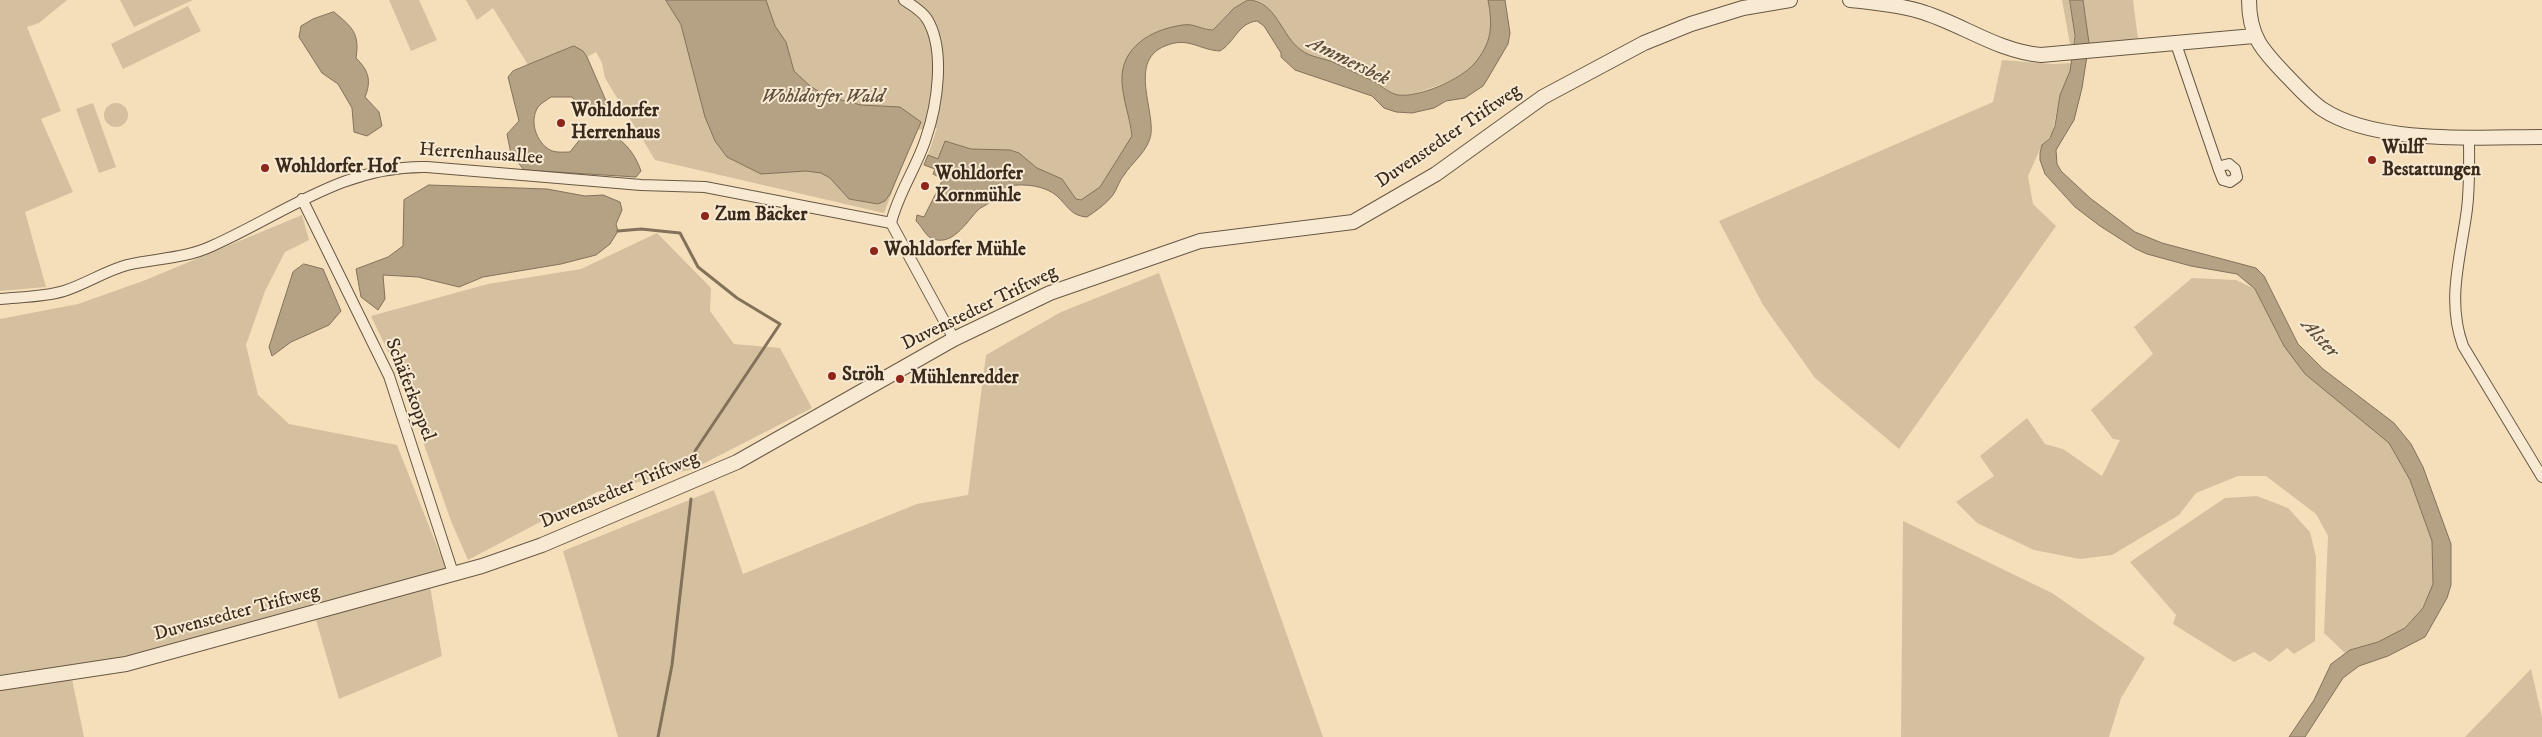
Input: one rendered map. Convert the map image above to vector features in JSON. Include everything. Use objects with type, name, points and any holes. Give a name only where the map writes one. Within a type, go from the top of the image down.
[{"type":"street","points":[[904,0],[914,6],[927,19],[936,49],[937,90],[926,138],[891,223],[954,339]]},
{"type":"street","name":"Duvenstedter Triftweg","points":[[0,683],[126,664],[482,566],[542,545],[737,462],[954,339],[1050,293],[1200,241],[1353,222],[1436,174],[1543,97],[1644,43],[1708,18],[1743,8],[1790,0]]},
{"type":"street","points":[[1850,0],[1919,11],[2027,54],[2054,55],[2106,51],[2254,36]]},
{"type":"street","points":[[2249,0],[2254,36],[2264,51],[2285,74],[2330,114],[2388,133],[2412,136],[2542,137]]},
{"type":"street","points":[[2176,44],[2219,170]]},
{"type":"street","points":[[2469,136],[2471,177],[2456,270],[2454,294],[2456,326],[2463,346],[2542,477]]},
{"type":"street","name":"Herrenhausallee","points":[[0,299],[62,292],[127,265],[183,258],[213,246],[302,199],[336,184],[384,169],[427,167],[642,185],[705,187],[891,223]]},
{"type":"street","name":"Schäferkoppel","points":[[302,199],[389,376],[453,574]]},
{"type":"green space","points":[[0,0],[67,0],[39,23],[27,27],[61,111],[41,119],[73,192],[25,212],[46,287],[0,291]]},
{"type":"green space","points":[[120,0],[193,0],[134,27]]},
{"type":"green space","points":[[389,0],[419,0],[437,40],[411,51]]},
{"type":"green space","name":"Wohldorfer Wald","points":[[466,0],[1248,0],[1228,13],[1213,30],[1198,27],[1170,28],[1147,36],[1126,107],[1132,136],[1130,141],[1100,187],[1078,205],[1048,174],[1037,168],[1023,156],[1010,150],[971,149],[945,142],[938,160],[928,155],[937,128],[916,130],[884,213],[655,160],[605,78],[602,63],[596,52],[587,57],[584,54],[528,65],[493,8],[477,20]]},
{"type":"green space","points":[[1255,0],[1488,0],[1490,31],[1482,55],[1475,64],[1464,72],[1452,80],[1423,91],[1409,95],[1400,95],[1350,69],[1303,52],[1290,40],[1270,9]]},
{"type":"green space","points":[[2062,0],[2070,0],[2075,30],[2073,44],[2070,44]]},
{"type":"green space","points":[[2083,0],[2133,0],[2138,39],[2089,43]]},
{"type":"green space","points":[[188,6],[201,31],[123,69],[111,44]]},
{"type":"green space","points":[[2002,60],[2053,64],[2071,63],[2068,80],[2060,95],[2052,134],[2042,145],[2028,176],[2033,204],[2056,226],[1899,449],[1815,378],[1763,305],[1719,221],[1993,102]]},
{"type":"green space","points":[[93,103],[116,167],[99,173],[76,109]]},
{"type":"green space","points":[[111,103],[121,103],[128,110],[128,120],[121,127],[111,127],[104,120],[104,110]]},
{"type":"green space","points":[[302,215],[309,240],[285,252],[265,291],[246,345],[258,395],[289,424],[397,445],[446,569],[125,658],[0,678],[0,319],[78,304],[143,281]]},
{"type":"green space","points":[[657,233],[711,288],[710,311],[734,344],[780,348],[812,408],[693,469],[597,492],[468,560],[451,521],[401,379],[371,316],[488,284],[581,269]]},
{"type":"green space","points":[[1159,273],[1323,737],[618,737],[563,551],[714,490],[743,574],[917,504],[968,495],[986,355],[1061,312]]},
{"type":"green space","points":[[2192,278],[2236,280],[2255,289],[2284,346],[2389,443],[2410,480],[2432,541],[2433,585],[2423,608],[2405,628],[2378,642],[2345,653],[2324,633],[2328,536],[2316,514],[2266,476],[2238,476],[2196,493],[2179,515],[2112,555],[2080,559],[2034,550],[1977,523],[1956,502],[1994,476],[1980,456],[2027,418],[2045,444],[2063,449],[2102,476],[2120,440],[2113,439],[2091,410],[2153,354],[2134,327]]},
{"type":"green space","points":[[2257,496],[2288,508],[2310,532],[2316,557],[2315,641],[2294,654],[2287,648],[2270,662],[2254,652],[2234,662],[2173,624],[2176,615],[2130,562],[2225,498]]},
{"type":"green space","points":[[1903,521],[2052,593],[2145,658],[2121,698],[2109,737],[1901,737]]},
{"type":"green space","points":[[430,586],[442,656],[339,699],[316,620]]},
{"type":"green space","points":[[2531,669],[2542,717],[2542,737],[2465,737]]},
{"type":"green space","points":[[72,679],[84,737],[0,737],[0,690]]},
{"type":"shaded area","points":[[666,0],[766,0],[775,26],[786,42],[794,71],[810,86],[826,96],[861,105],[900,107],[921,122],[890,194],[885,201],[878,204],[849,199],[830,178],[821,173],[806,171],[761,174],[727,157],[715,141],[705,117],[681,25]]},
{"type":"shaded area","points":[[1248,0],[1265,6],[1272,12],[1294,44],[1305,53],[1333,62],[1398,95],[1417,94],[1439,86],[1460,76],[1474,64],[1484,49],[1490,34],[1488,0],[1505,0],[1510,33],[1508,44],[1483,86],[1465,98],[1446,101],[1434,108],[1412,113],[1396,112],[1384,108],[1372,96],[1295,70],[1281,57],[1281,53],[1264,26],[1257,21],[1245,25],[1220,51],[1187,43],[1173,43],[1153,54],[1147,64],[1145,77],[1151,131],[1147,146],[1122,177],[1113,195],[1090,215],[1087,217],[1077,215],[1057,196],[1047,190],[1035,186],[1022,185],[1010,186],[1001,190],[990,202],[978,210],[957,233],[945,240],[931,238],[916,221],[917,215],[924,217],[943,179],[933,174],[935,169],[924,165],[928,155],[938,159],[945,141],[971,149],[1010,150],[1019,153],[1037,168],[1062,179],[1076,199],[1081,200],[1100,187],[1132,136],[1122,82],[1126,59],[1132,50],[1150,36],[1171,27],[1187,25],[1213,30],[1233,9]]},
{"type":"shaded area","points":[[2070,0],[2083,0],[2089,43],[2082,88],[2074,120],[2056,150],[2057,164],[2061,171],[2090,198],[2135,232],[2162,243],[2256,268],[2264,276],[2298,344],[2323,369],[2394,423],[2411,444],[2423,467],[2451,544],[2451,585],[2447,598],[2425,637],[2388,656],[2359,666],[2343,678],[2305,737],[2289,737],[2314,700],[2331,664],[2350,650],[2378,642],[2405,628],[2423,608],[2433,584],[2432,541],[2410,480],[2389,443],[2305,374],[2284,346],[2255,289],[2237,274],[2191,266],[2147,254],[2136,249],[2075,207],[2045,174],[2040,160],[2040,153],[2042,145],[2050,138],[2055,126],[2060,95],[2070,71],[2075,36]]},
{"type":"shaded area","points":[[334,12],[346,22],[356,36],[356,58],[368,76],[365,97],[379,112],[382,126],[367,136],[354,132],[352,108],[338,84],[322,73],[299,37],[301,26],[313,19]]},
{"type":"shaded area","points":[[574,46],[583,51],[587,57],[610,110],[598,116],[593,115],[584,110],[572,97],[551,97],[538,107],[535,113],[535,131],[541,142],[555,152],[570,152],[585,133],[604,133],[612,136],[620,140],[632,153],[641,171],[636,177],[524,170],[511,154],[507,134],[519,121],[508,77],[513,71]]},
{"type":"shaded area","points":[[429,185],[547,189],[585,196],[603,195],[620,202],[622,210],[616,224],[618,231],[610,244],[596,255],[561,264],[483,277],[459,287],[418,277],[383,275],[385,299],[378,310],[361,297],[356,269],[388,257],[403,246],[404,200]]},
{"type":"shaded area","points":[[304,264],[323,269],[341,311],[329,325],[291,342],[272,356],[269,347],[293,272]]},
{"type":"waterway","points":[[618,231],[641,229],[680,233],[698,267],[737,298],[780,324],[695,451]]},
{"type":"waterway","points":[[658,737],[672,665],[691,499]]},
{"type":"place","name":"Wohldorfer Herrenhaus","points":[[561,123]]},
{"type":"place","name":"Wulff Bestattungen","points":[[2372,160]]},
{"type":"place","name":"Wohldorfer Hof","points":[[265,168]]},
{"type":"place","name":"Wohldorfer Kornmühle","points":[[925,186]]},
{"type":"place","name":"Zum Bäcker","points":[[705,216]]},
{"type":"place","name":"Wohldorfer Mühle","points":[[874,251]]},
{"type":"place","name":"Ströh","points":[[832,376]]},
{"type":"place","name":"Mühlenredder","points":[[900,379]]},
{"type":"water label","name":"Ammersbek","points":[[1348,62]]},
{"type":"water label","name":"Alster","points":[[2319,339]]}]
